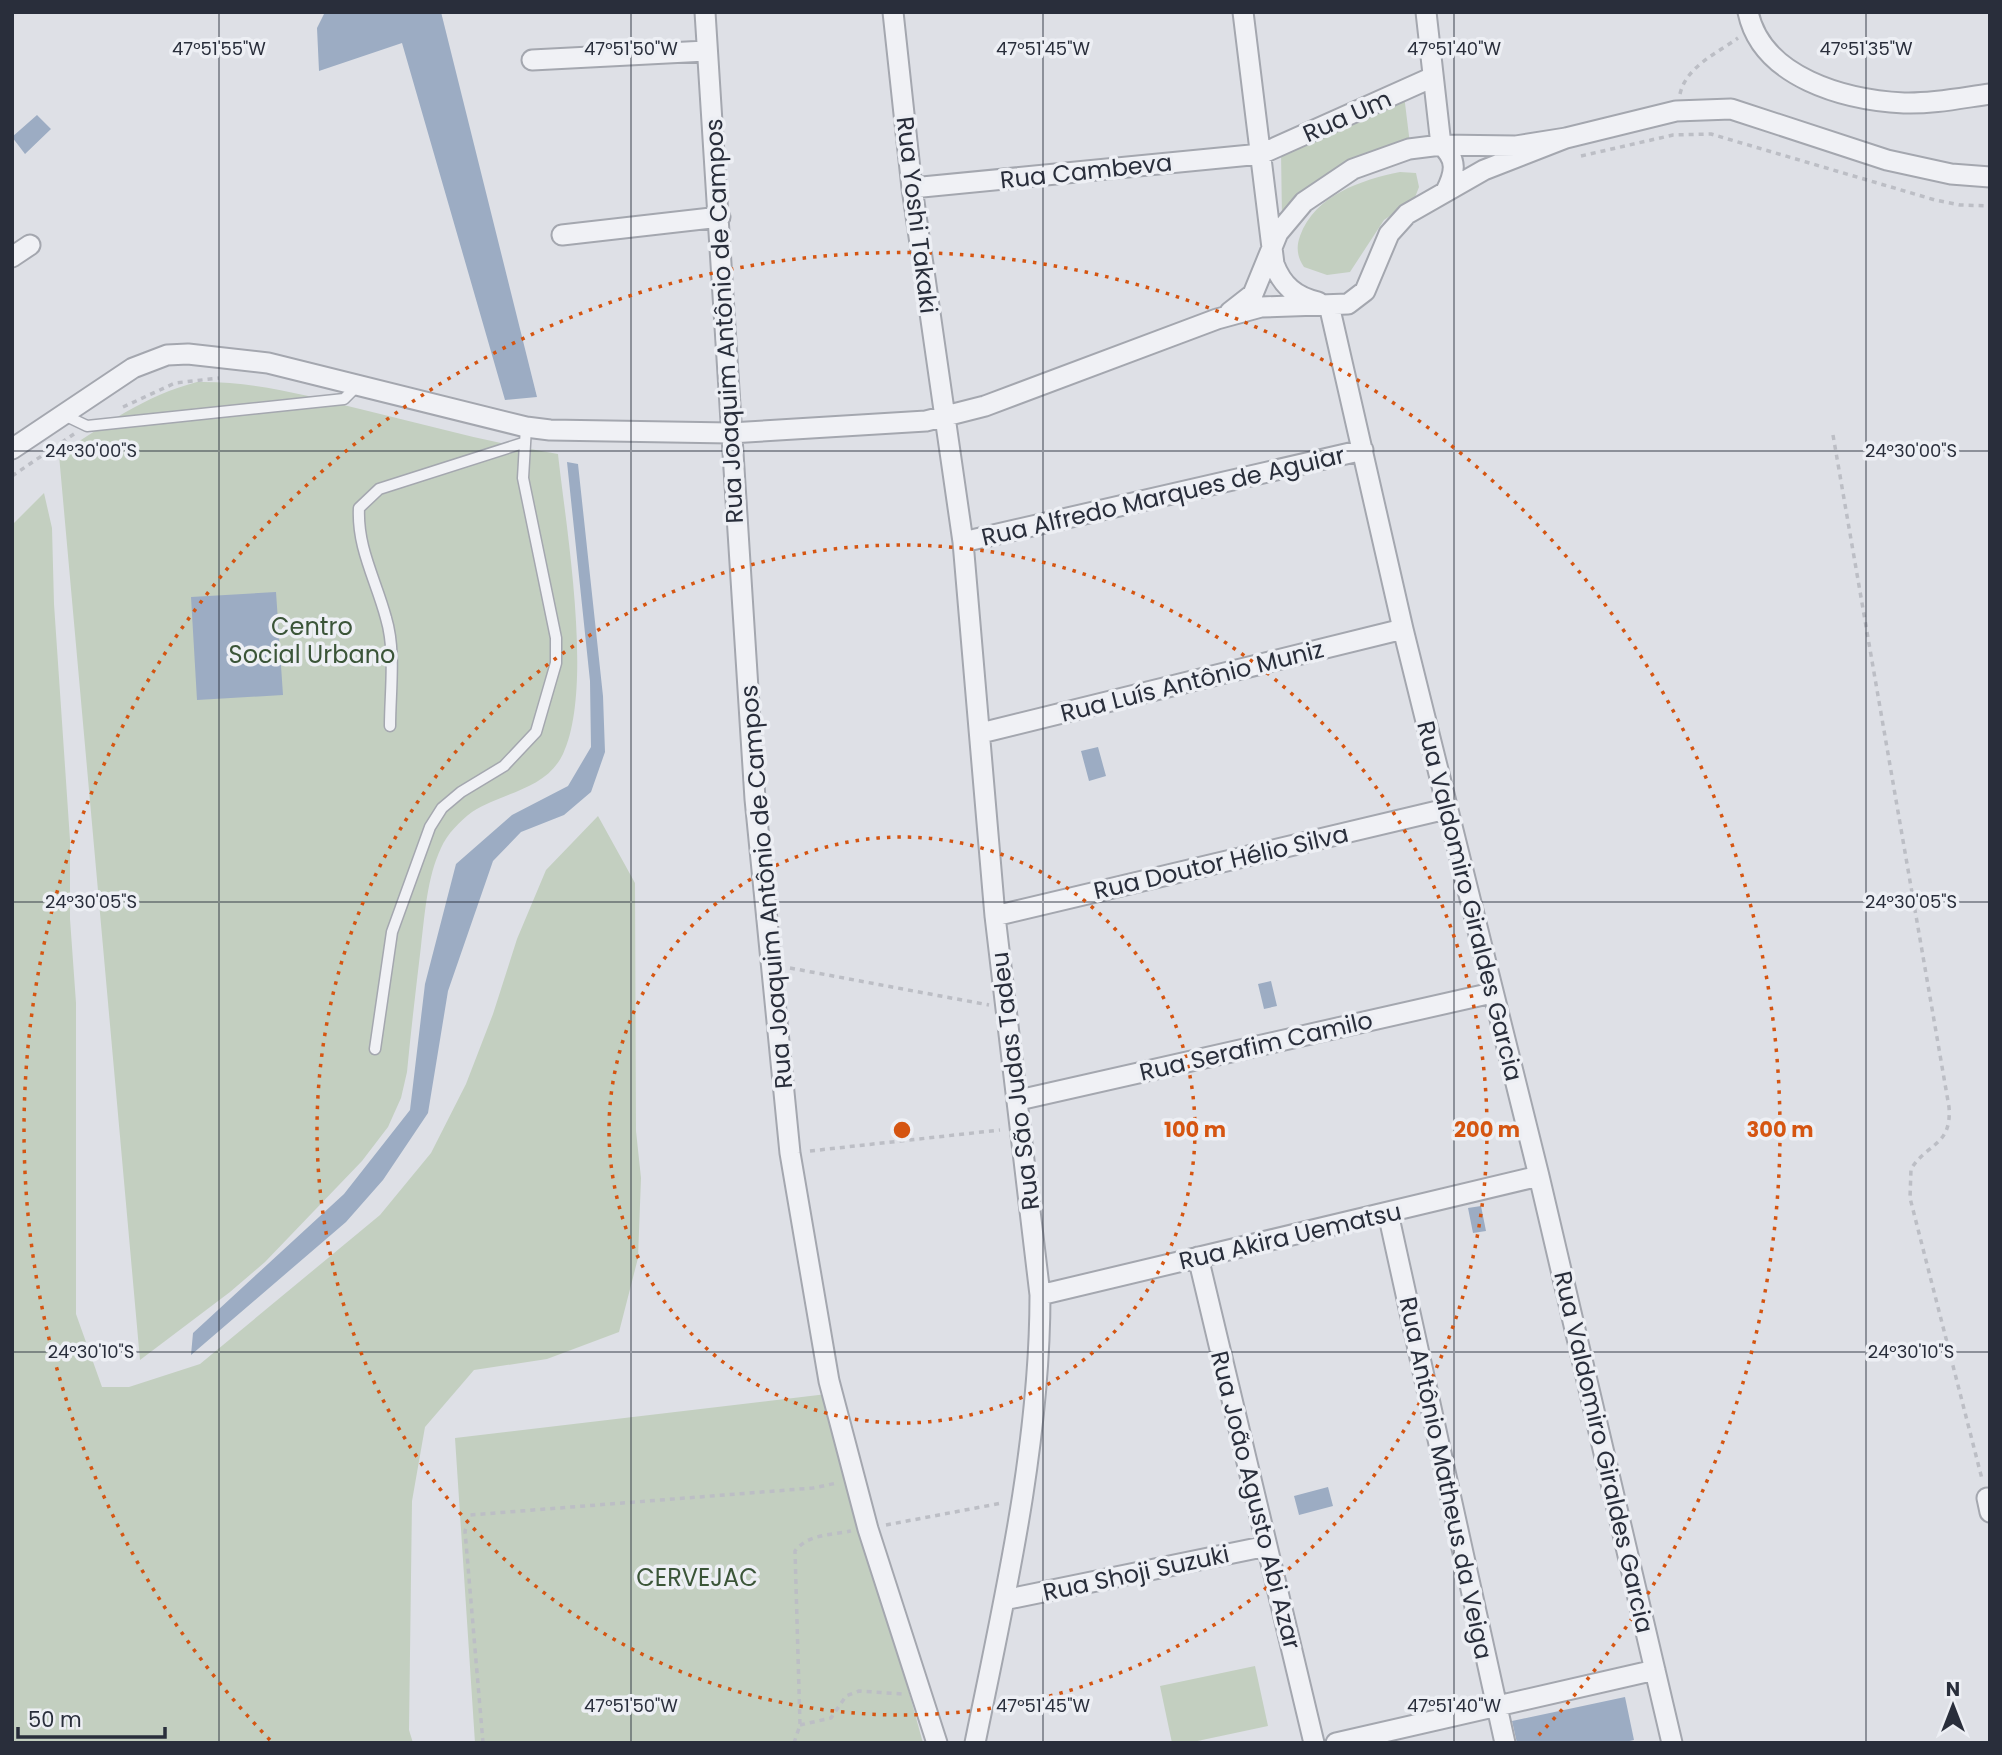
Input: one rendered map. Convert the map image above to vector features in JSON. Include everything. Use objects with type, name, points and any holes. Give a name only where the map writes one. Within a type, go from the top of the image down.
[{"type":"street","name":"Rua Joaquim Antônio de Campos","points":[[705,12],[755,799],[790,1153],[822,1352],[868,1529],[937,1743]]},
{"type":"street","name":"Rua Yoshi Takaki","points":[[894,12],[912,188],[945,417]]},
{"type":"street","points":[[1243,12],[1272,248],[1280,279],[1288,289],[1312,301],[1329,305]]},
{"type":"street","points":[[1426,12],[1441,145],[1449,152],[1454,164],[1446,191]]},
{"type":"street","points":[[1750,21],[1765,50],[1786,69],[1824,87],[1864,99],[1940,102],[1990,94]]},
{"type":"street","points":[[532,60],[706,51]]},
{"type":"street","name":"Rua Um","points":[[1261,154],[1433,77]]},
{"type":"street","points":[[1217,319],[1253,295],[1272,248],[1292,214],[1353,169],[1392,153],[1441,145],[1494,147],[1573,136],[1681,110],[1731,109],[1887,160],[1951,174],[1990,177]]},
{"type":"street","points":[[12,449],[133,368],[167,355],[210,354],[238,358],[357,386],[524,435],[582,431],[730,433],[907,422],[945,417],[985,406],[1217,319],[1261,307],[1329,305],[1358,299],[1372,281],[1389,234],[1418,206],[1501,162],[1573,136]]},
{"type":"street","name":"Rua Cambeva","points":[[912,188],[1261,154]]},
{"type":"street","points":[[562,235],[720,217]]},
{"type":"street","points":[[12,257],[30,244]]},
{"type":"street","name":"Rua Valdomiro Giraldes Garcia","points":[[1329,305],[1403,629],[1539,1176],[1672,1743]]},
{"type":"street","name":"Rua São Judas Tadeu","points":[[945,417],[963,542],[995,916],[1019,1100],[1040,1295],[1039,1349],[1021,1499],[975,1743]]},
{"type":"street","name":"Rua Alfredo Marques de Aguiar","points":[[963,542],[1363,450]]},
{"type":"street","name":"Rua Luís Antônio Muniz","points":[[981,733],[1403,629]]},
{"type":"street","name":"Rua Doutor Hélio Silva","points":[[995,916],[1446,809]]},
{"type":"street","name":"Rua Serafim Camilo","points":[[1019,1100],[1492,993]]},
{"type":"street","name":"Rua Akira Uematsu","points":[[1040,1295],[1539,1176]]},
{"type":"street","name":"Rua Antônio Matheus da Veiga","points":[[1388,1213],[1505,1743]]},
{"type":"street","name":"Rua João Agusto Abi Azar","points":[[1198,1257],[1314,1743]]},
{"type":"street","name":"Rua Shoji Suzuki","points":[[1004,1600],[1267,1546]]},
{"type":"street","points":[[1336,1743],[1655,1670]]},
{"type":"lane","points":[[61,414],[87,426],[344,400],[357,386]]},
{"type":"lane","points":[[375,1049],[392,932],[430,827],[442,808],[460,792],[504,766],[536,732],[556,663],[556,638],[523,478],[524,435],[379,489],[359,508],[358,524],[367,566],[387,619],[390,726]]},
{"type":"path","points":[[1681,110],[1680,93],[1684,81],[1694,69],[1750,21]]},
{"type":"path","points":[[1576,158],[1673,135],[1710,134],[1935,200],[1960,205],[1990,206]]},
{"type":"path","points":[[121,408],[174,383],[232,379]]},
{"type":"path","points":[[12,476],[87,426]]},
{"type":"path","points":[[1833,435],[1949,1107],[1949,1128],[1945,1136],[1911,1169],[1910,1198],[1988,1505]]},
{"type":"path","points":[[771,964],[1007,1009]]},
{"type":"path","points":[[790,1153],[1022,1128]]},
{"type":"path","points":[[483,1743],[465,1531],[470,1515],[813,1488],[856,1478]]},
{"type":"path","points":[[794,1743],[800,1725],[795,1551],[801,1543],[814,1537],[1021,1499]]},
{"type":"path","points":[[800,1725],[831,1718],[846,1696],[859,1691],[880,1690],[924,1698]]},
{"type":"green space","points":[[1404,95],[1410,144],[1369,154],[1338,168],[1311,189],[1282,219],[1281,151]]},
{"type":"green space","points":[[1400,172],[1416,173],[1419,187],[1414,200],[1384,220],[1350,272],[1327,275],[1304,267],[1299,256],[1299,240],[1316,210],[1355,185]]},
{"type":"green space","name":"Centro Social Urbano","points":[[197,382],[280,390],[483,439],[558,454],[575,607],[576,690],[572,725],[563,754],[555,766],[535,783],[472,812],[454,828],[441,848],[427,896],[407,1072],[401,1098],[388,1127],[362,1161],[265,1262],[140,1360],[59,455],[142,403]]},
{"type":"green space","points":[[44,493],[52,528],[54,604],[70,840],[70,919],[76,1003],[76,1314],[102,1387],[129,1387],[200,1364],[380,1215],[431,1153],[466,1084],[493,1014],[517,939],[546,870],[598,816],[635,883],[636,1131],[641,1178],[638,1258],[619,1332],[547,1359],[474,1370],[425,1427],[412,1501],[409,1730],[413,1743],[12,1743],[12,525]]},
{"type":"green space","name":"CERVEJAC","points":[[827,1394],[923,1743],[475,1743],[455,1438]]},
{"type":"green space","points":[[1255,1666],[1268,1726],[1188,1743],[1172,1743],[1160,1686]]},
{"type":"water","points":[[325,12],[441,12],[537,397],[505,400],[402,43],[319,71],[317,28]]},
{"type":"water","points":[[37,115],[51,129],[25,154],[12,137]]},
{"type":"water","points":[[567,462],[578,464],[603,696],[605,752],[591,792],[564,815],[521,832],[493,861],[448,991],[428,1113],[383,1180],[346,1222],[191,1355],[193,1333],[344,1194],[410,1110],[425,984],[456,864],[512,815],[568,786],[591,747],[590,681]]},
{"type":"water","points":[[276,592],[283,695],[197,700],[191,597]]},
{"type":"water","points":[[1098,747],[1106,776],[1089,781],[1081,751]]},
{"type":"water","points":[[1271,981],[1277,1006],[1264,1009],[1258,984]]},
{"type":"water","points":[[1481,1206],[1486,1231],[1473,1233],[1468,1208]]},
{"type":"water","points":[[1328,1487],[1333,1506],[1299,1515],[1294,1496]]},
{"type":"water","points":[[1625,1697],[1634,1740],[1620,1743],[1517,1743],[1512,1721]]}]
